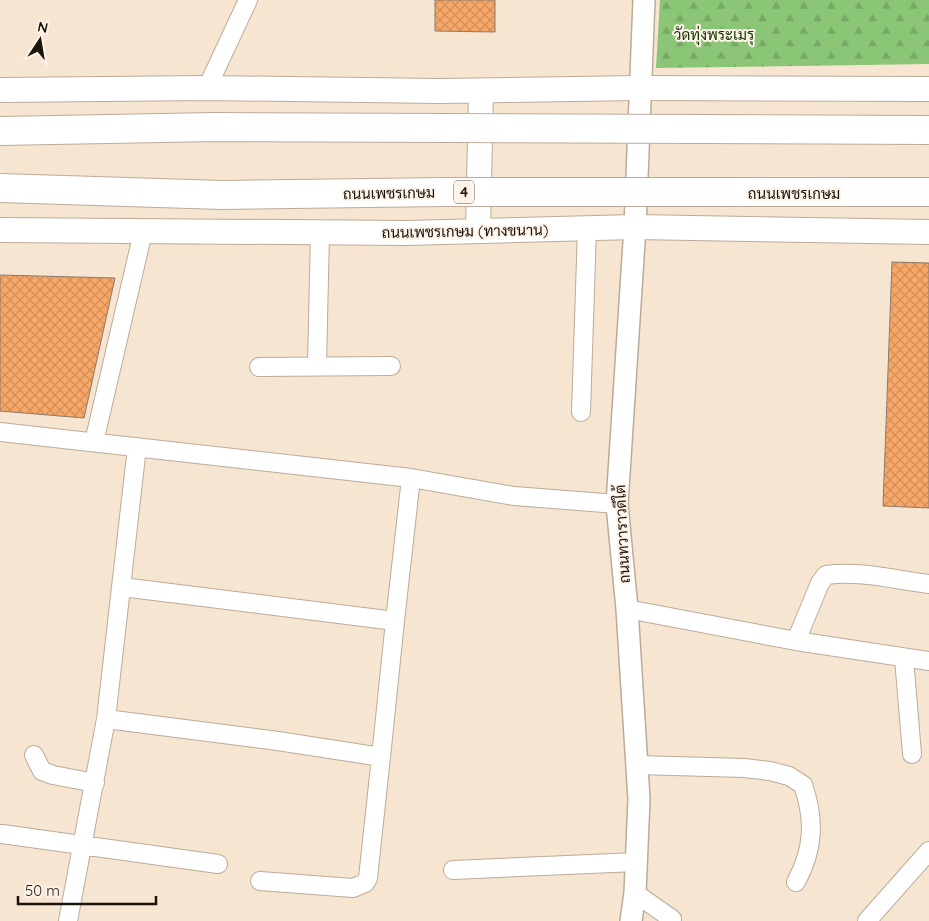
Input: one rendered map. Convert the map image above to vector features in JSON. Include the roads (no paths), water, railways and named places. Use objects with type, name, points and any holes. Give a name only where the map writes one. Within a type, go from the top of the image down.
[{"type":"highway","points":[[0,131],[215,127],[929,130]]},
{"type":"highway","name":"ถนนเพชรเกษม","points":[[0,188],[222,195],[444,192],[929,192]]},
{"type":"main road","points":[[0,90],[208,88],[481,90],[640,88],[929,89]]},
{"type":"main road","points":[[478,231],[481,90]]},
{"type":"main road","name":"ถนนเพชรเกษม (ทางขนาน)","points":[[0,230],[320,232],[478,231],[635,227],[929,232]]},
{"type":"street","points":[[208,88],[248,0]]},
{"type":"street","name":"ถนนทวาราวดีใต้","points":[[633,920],[637,862],[638,765],[627,609],[617,504],[635,227],[644,0]]},
{"type":"street","points":[[581,412],[586,228]]},
{"type":"street","points":[[94,442],[143,232]]},
{"type":"street","points":[[317,366],[320,232]]},
{"type":"street","points":[[259,367],[391,366]]},
{"type":"street","points":[[0,432],[411,478],[514,496],[617,504]]},
{"type":"street","points":[[68,921],[84,845],[106,719],[137,447]]},
{"type":"street","points":[[260,880],[353,888],[365,884],[368,878],[411,478]]},
{"type":"street","points":[[796,641],[820,583],[826,575],[861,575],[929,584]]},
{"type":"street","points":[[122,587],[396,621]]},
{"type":"street","points":[[627,609],[796,641],[929,661]]},
{"type":"street","points":[[904,658],[912,754]]},
{"type":"street","points":[[106,719],[278,741],[381,757]]},
{"type":"street","points":[[34,755],[42,771],[95,783]]},
{"type":"street","points":[[638,765],[744,768],[770,771],[789,776],[803,785],[810,806],[812,838],[805,866],[796,882]]},
{"type":"street","points":[[2,834],[218,864]]},
{"type":"street","points":[[867,921],[929,851]]},
{"type":"street","points":[[452,870],[637,862]]},
{"type":"street","points":[[635,893],[672,919]]},
{"type":"park label","name":"วัดทุ่งพระเมรุ","points":[[714,34]]}]
